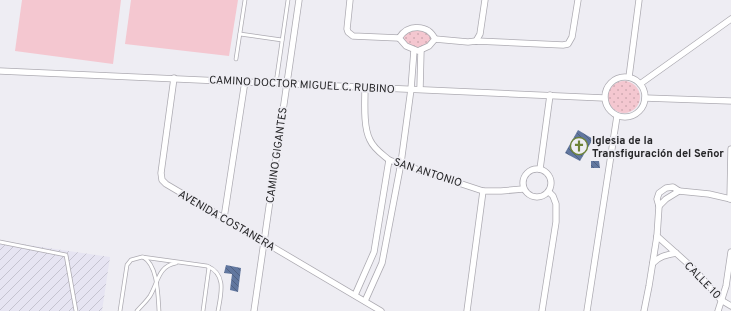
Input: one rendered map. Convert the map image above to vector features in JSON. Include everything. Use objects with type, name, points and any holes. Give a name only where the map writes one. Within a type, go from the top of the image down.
[{"type":"street","name":"CAMINO GIGANTES","points":[[254,311],[299,0]]},
{"type":"street","points":[[350,0],[347,25],[348,32],[353,36],[399,38],[406,46],[414,50],[421,50],[430,46],[435,39]]},
{"type":"street","points":[[476,41],[480,34],[484,0]]},
{"type":"street","points":[[435,39],[468,42],[568,44],[572,37],[578,0]]},
{"type":"street","points":[[629,78],[639,0]]},
{"type":"street","points":[[640,84],[731,19]]},
{"type":"street","points":[[399,38],[407,29],[414,28],[428,30],[433,34],[435,39]]},
{"type":"street","points":[[365,301],[382,263],[401,164],[411,89],[414,50]]},
{"type":"street","points":[[420,90],[421,50]]},
{"type":"street","name":"CAMINO DOCTOR MIGUEL C. RUBINO","points":[[0,71],[604,98]]},
{"type":"street","name":"AVENIDA COSTANERA","points":[[174,78],[161,173],[162,180],[166,184],[381,311]]},
{"type":"street","points":[[629,78],[640,84],[643,88],[645,98],[642,108],[633,116],[628,118],[617,116],[610,111],[604,98],[608,86],[612,82],[617,79],[629,78]]},
{"type":"street","points":[[224,218],[245,81]]},
{"type":"street","name":"SAN ANTONIO","points":[[365,87],[366,131],[378,152],[390,160],[483,191],[523,189]]},
{"type":"street","points":[[540,169],[550,96]]},
{"type":"street","points":[[645,98],[731,101]]},
{"type":"street","points":[[587,311],[617,116]]},
{"type":"street","points":[[644,311],[657,236],[660,206],[658,203],[658,195],[661,191],[673,187],[679,191],[701,193],[731,199],[731,149]]},
{"type":"street","points":[[355,295],[374,252],[390,160]]},
{"type":"street","points":[[540,169],[546,172],[550,178],[551,185],[549,192],[544,196],[537,198],[530,196],[523,189],[522,182],[525,175],[530,171],[540,169]]},
{"type":"street","points":[[467,311],[483,191]]},
{"type":"street","points":[[660,206],[666,199],[679,191]]},
{"type":"street","points":[[542,311],[556,222],[556,204],[553,196],[549,192]]},
{"type":"street","name":"CALLE 10","points":[[657,236],[695,270],[721,300],[731,306]]},
{"type":"street","points":[[718,311],[728,274],[731,252]]},
{"type":"street","name":"CALLE 10","points":[[653,262],[666,254],[676,253]]},
{"type":"lane","points":[[236,59],[245,0]]},
{"type":"lane","points":[[276,83],[288,0]]},
{"type":"lane","points":[[240,34],[282,40]]},
{"type":"lane","points":[[0,242],[66,255],[76,311]]},
{"type":"lane","points":[[142,256],[150,262],[154,273],[159,311]]},
{"type":"lane","points":[[120,311],[127,265],[131,260],[142,256],[213,268],[221,282],[218,311]]},
{"type":"lane","points":[[137,311],[150,297],[160,273],[165,267],[170,264],[180,262]]},
{"type":"lane","points":[[203,311],[209,267]]},
{"type":"shaded area","points":[[22,0],[121,0],[113,64],[15,51]]},
{"type":"shaded area","points":[[131,0],[238,0],[229,56],[125,44]]},
{"type":"shaded area","points":[[418,30],[427,32],[433,39],[425,46],[412,48],[403,37],[409,31]]},
{"type":"shaded area","points":[[621,81],[627,81],[636,85],[640,97],[636,109],[627,113],[621,113],[612,109],[608,100],[608,94],[612,85]]},
{"type":"shaded area","points":[[0,241],[110,257],[102,311],[0,311]]},
{"type":"building","name":"Iglesia de la Transfiguración del Señor","points":[[578,130],[593,139],[580,161],[565,153]]},
{"type":"building","points":[[591,161],[599,161],[600,168],[591,168]]},
{"type":"building","points":[[226,265],[241,268],[238,292],[230,290],[232,274],[224,273]]},
{"type":"place","name":"Iglesia de la Transfiguración del Señor","points":[[579,146]]}]
